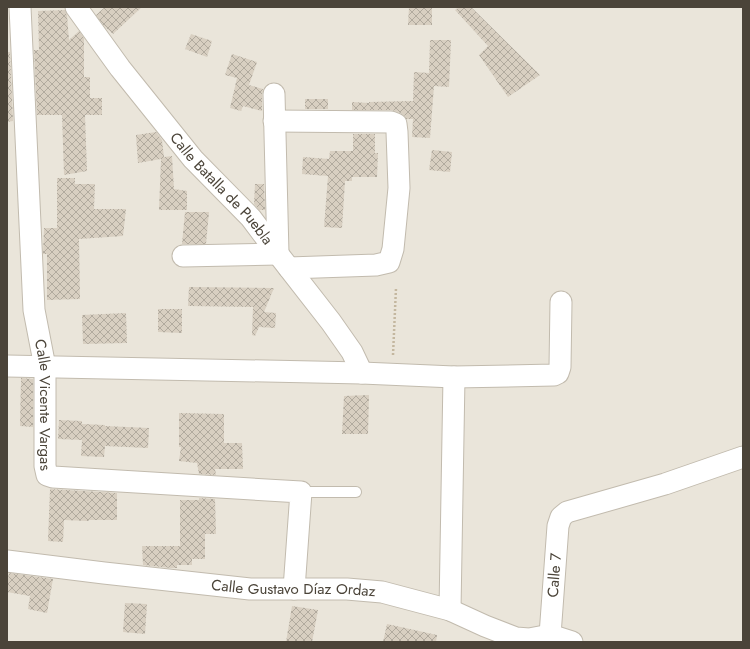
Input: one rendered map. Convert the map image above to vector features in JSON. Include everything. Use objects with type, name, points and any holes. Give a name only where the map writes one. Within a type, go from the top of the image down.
[{"type":"street","name":"Calle Vicente Vargas","points":[[20,7],[34,310],[45,367],[45,466],[47,475],[53,477],[301,492]]},
{"type":"street","name":"Calle Batalla de Puebla","points":[[76,7],[120,68],[193,159],[251,218],[331,322],[352,352],[362,373]]},
{"type":"street","points":[[274,94],[274,121],[283,261]]},
{"type":"street","points":[[183,256],[376,265],[389,262],[393,249],[399,188],[396,124],[390,122],[274,121]]},
{"type":"street","points":[[7,366],[362,373],[454,377],[554,375],[558,373],[560,367],[561,302]]},
{"type":"street","points":[[450,610],[454,377]]},
{"type":"street","name":"Calle 7","points":[[550,635],[558,526],[561,517],[567,512],[665,484],[743,457]]},
{"type":"street","points":[[294,589],[301,492]]},
{"type":"street","name":"Calle Gustavo Díaz Ordaz","points":[[7,561],[250,589],[347,589],[382,592],[450,610],[516,638],[529,639],[550,635],[572,642]]},
{"type":"lane","points":[[301,492],[356,492]]},
{"type":"path","points":[[392,374],[396,288]]},
{"type":"shaded area","points":[[7,7],[743,7],[743,642],[7,642]]},
{"type":"building","points":[[105,7],[142,7],[113,34],[104,26],[96,15]]},
{"type":"building","points":[[409,7],[432,7],[432,25],[408,25]]},
{"type":"building","points":[[459,7],[471,7],[540,75],[508,97],[479,55],[488,46],[455,10]]},
{"type":"building","points":[[65,10],[67,15],[69,40],[79,31],[84,38],[84,77],[90,77],[90,98],[102,98],[102,115],[85,115],[87,171],[64,175],[62,115],[37,115],[34,50],[39,50],[38,11]]},
{"type":"building","points":[[191,34],[212,41],[207,57],[185,49]]},
{"type":"building","points":[[430,40],[451,40],[449,87],[434,86],[430,138],[412,137],[413,119],[406,119],[401,113],[391,110],[352,110],[352,102],[369,103],[413,101],[414,72],[429,73]]},
{"type":"building","points":[[7,52],[10,52],[13,121],[7,122]]},
{"type":"building","points":[[232,54],[257,62],[249,85],[263,89],[262,111],[243,106],[241,111],[230,108],[237,78],[225,75]]},
{"type":"building","points":[[305,99],[328,99],[328,109],[305,109]]},
{"type":"building","points":[[156,132],[162,140],[164,157],[172,156],[174,189],[187,191],[187,210],[159,210],[161,159],[138,163],[136,135]]},
{"type":"building","points":[[353,134],[375,134],[375,153],[378,153],[377,177],[352,177],[352,181],[345,181],[342,228],[324,227],[328,176],[302,174],[303,157],[329,159],[330,151],[353,151]]},
{"type":"building","points":[[432,150],[452,152],[450,172],[429,170]]},
{"type":"building","points":[[57,178],[75,178],[75,184],[95,184],[94,209],[126,209],[123,236],[79,239],[80,299],[47,300],[47,254],[43,254],[44,228],[57,228]]},
{"type":"building","points":[[255,184],[264,184],[265,210],[259,210],[254,204]]},
{"type":"building","points":[[185,212],[209,212],[206,244],[182,244]]},
{"type":"building","points":[[189,287],[274,288],[264,312],[276,313],[275,328],[259,327],[255,336],[252,335],[253,307],[188,306]]},
{"type":"building","points":[[158,309],[182,309],[182,333],[158,332]]},
{"type":"building","points":[[126,313],[127,343],[83,344],[82,315]]},
{"type":"building","points":[[21,378],[33,379],[33,427],[20,426]]},
{"type":"building","points":[[369,395],[368,434],[342,434],[344,396]]},
{"type":"building","points":[[179,413],[224,414],[224,443],[242,443],[243,469],[215,469],[216,475],[199,474],[197,463],[179,461],[181,447],[179,447]]},
{"type":"building","points":[[59,420],[82,421],[82,424],[149,428],[148,448],[105,446],[104,457],[81,456],[82,440],[58,439]]},
{"type":"building","points":[[50,489],[117,493],[117,520],[64,520],[63,542],[48,541]]},
{"type":"building","points":[[199,498],[215,499],[216,534],[205,534],[205,559],[192,559],[192,565],[177,565],[177,568],[143,565],[142,546],[180,546],[180,500],[199,500]]},
{"type":"building","points":[[9,573],[53,579],[47,613],[28,609],[30,596],[7,592]]},
{"type":"building","points":[[125,603],[147,604],[145,634],[123,632]]},
{"type":"building","points":[[292,606],[318,610],[312,642],[286,642]]},
{"type":"building","points":[[387,624],[437,635],[436,642],[383,642]]}]
